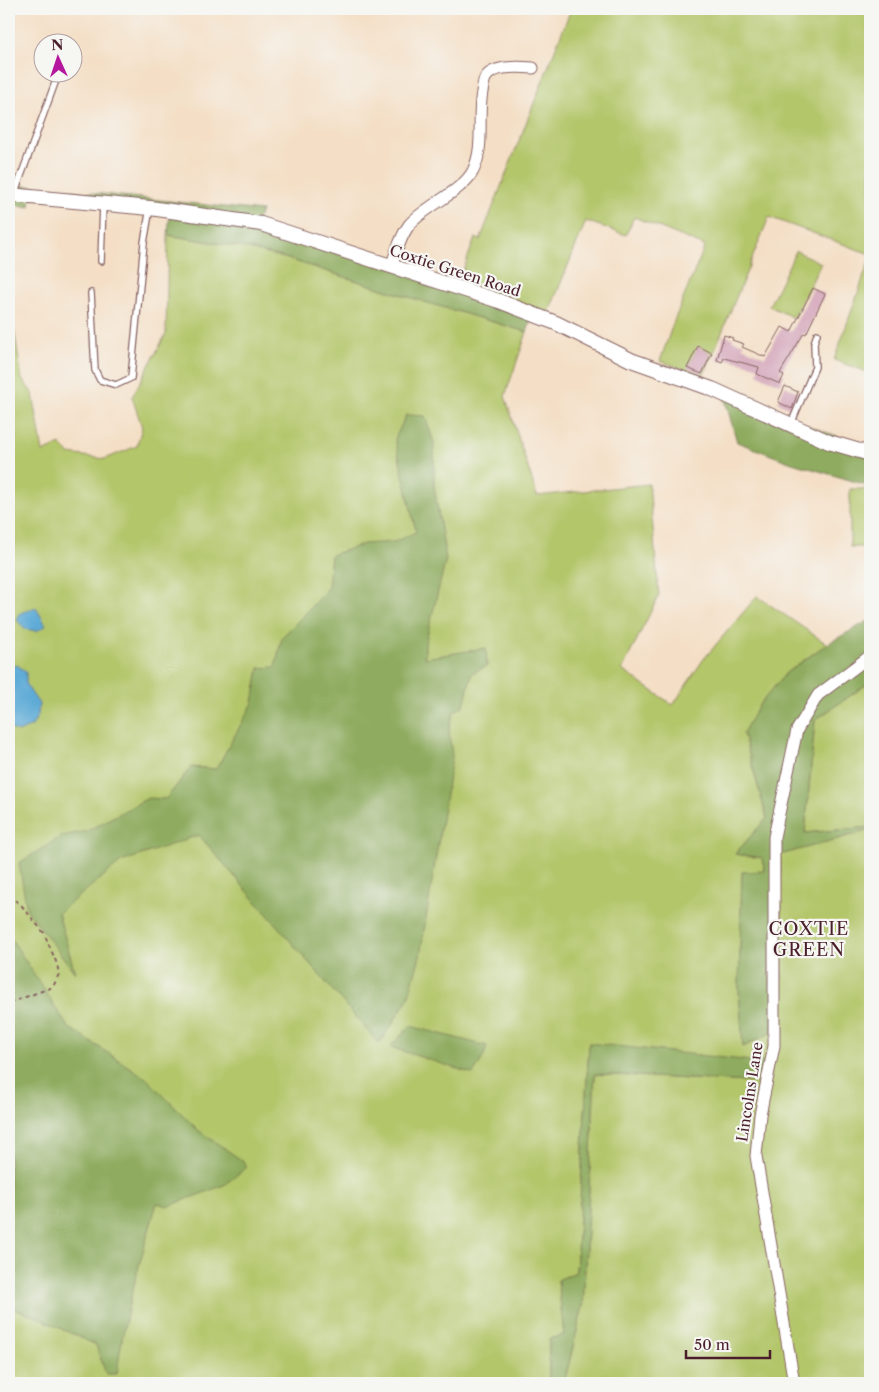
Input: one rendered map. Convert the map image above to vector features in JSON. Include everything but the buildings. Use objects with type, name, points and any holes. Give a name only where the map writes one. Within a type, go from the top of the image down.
[{"type":"street","points":[[391,267],[401,239],[410,225],[471,174],[478,159],[480,148],[480,100],[486,77],[490,73],[518,66],[533,68]]},
{"type":"street","name":"Coxtie Green Road","points":[[11,195],[150,208],[261,224],[499,301],[556,323],[631,360],[712,389],[790,426],[829,442],[870,454]]},
{"type":"street","name":"Lincolns Lane","points":[[794,1383],[756,1156],[760,1116],[774,1046],[774,837],[797,730],[818,695],[870,656]]},
{"type":"lane","points":[[11,195],[55,82]]},
{"type":"lane","points":[[102,261],[103,204]]},
{"type":"lane","points":[[91,293],[95,370],[100,380],[116,385],[131,378],[144,243],[150,208]]},
{"type":"lane","points":[[790,426],[815,366],[814,343],[817,334]]},
{"type":"path","points":[[9,895],[22,906],[44,933],[57,964],[59,974],[53,987],[9,1003]]},
{"type":"green space","points":[[571,9],[870,9],[870,254],[769,217],[703,376],[660,361],[674,321],[705,246],[634,217],[626,235],[586,221],[547,317],[458,284],[475,238],[480,240]]},
{"type":"green space","points":[[9,184],[262,211],[255,223],[533,314],[527,332],[285,258],[241,247],[168,235],[170,211],[31,197],[30,207],[9,204]]},
{"type":"green space","points":[[168,235],[241,247],[285,258],[527,332],[505,396],[537,496],[649,484],[659,595],[622,670],[673,705],[703,660],[757,596],[827,644],[786,673],[743,733],[767,818],[735,854],[763,858],[764,871],[742,873],[739,989],[743,1047],[782,1027],[780,854],[870,830],[870,1383],[564,1383],[583,1306],[595,1074],[767,1083],[589,1043],[576,1272],[558,1280],[564,1335],[549,1339],[549,1383],[9,1383],[9,297],[22,379],[33,394],[43,452],[60,444],[69,454],[105,459],[137,446],[142,427],[132,397],[166,334]]},
{"type":"green space","points":[[796,251],[821,263],[794,318],[769,306]]},
{"type":"green space","points":[[870,259],[870,373],[834,360]]},
{"type":"green space","points":[[721,386],[806,425],[870,448],[870,486],[792,463],[737,442]]},
{"type":"green space","points":[[406,415],[425,416],[434,443],[434,486],[446,559],[425,644],[425,658],[486,648],[487,666],[472,673],[464,705],[454,712],[449,729],[452,757],[420,956],[408,999],[379,1044],[199,835],[121,862],[58,913],[75,973],[27,910],[19,863],[62,836],[87,831],[148,798],[166,799],[191,767],[216,769],[253,703],[259,668],[275,667],[282,637],[328,587],[331,555],[364,544],[394,542],[416,532],[395,439]]},
{"type":"green space","points":[[850,489],[870,489],[870,547],[850,547]]},
{"type":"green space","points":[[870,620],[870,682],[815,720],[805,833],[870,827],[870,830],[780,855],[782,1027],[743,1047],[739,989],[742,872],[764,871],[763,858],[735,854],[767,818],[743,733],[759,705],[786,673],[827,644]]},
{"type":"green space","points":[[870,682],[870,827],[805,833],[815,720]]},
{"type":"green space","points":[[9,935],[68,1027],[146,1078],[198,1130],[244,1162],[247,1167],[224,1185],[169,1206],[157,1203],[128,1309],[117,1374],[106,1374],[96,1345],[30,1314],[9,1308]]},
{"type":"green space","points":[[410,1026],[487,1046],[484,1056],[473,1074],[390,1047]]},
{"type":"green space","points":[[589,1043],[770,1063],[768,1083],[595,1074],[583,1306],[564,1383],[549,1383],[549,1339],[564,1335],[558,1280],[576,1272]]},
{"type":"water","points":[[36,608],[46,625],[37,631],[25,629],[17,620],[20,613]]},
{"type":"water","points":[[17,665],[26,672],[26,685],[39,704],[38,715],[32,726],[18,732],[9,728],[9,677],[11,677],[9,668]]},
{"type":"district","name":"COXTIE GREEN","points":[[809,940]]}]
